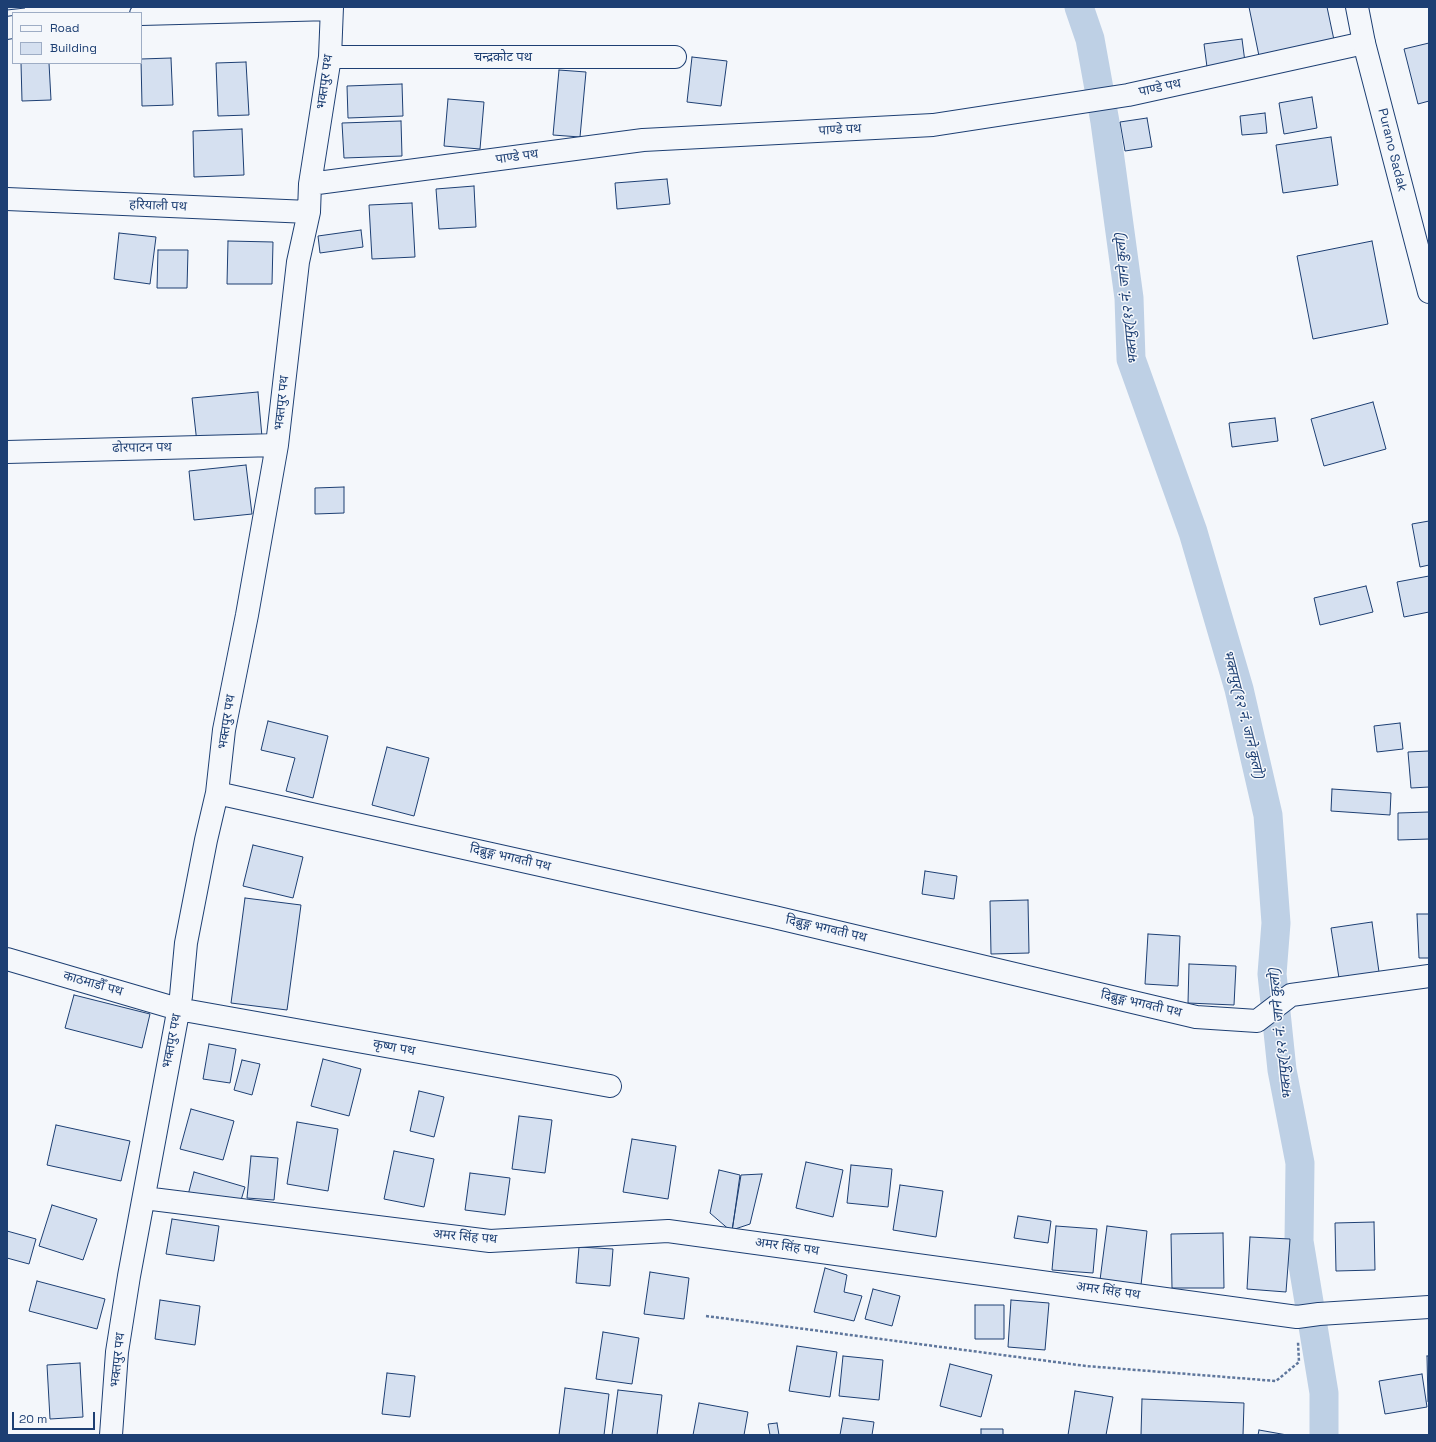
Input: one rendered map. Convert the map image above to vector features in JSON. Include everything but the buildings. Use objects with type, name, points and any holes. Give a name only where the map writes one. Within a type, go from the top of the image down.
[{"type":"street","name":"Purano Sadak","points":[[1357,7],[1364,43],[1429,292]]},
{"type":"street","points":[[142,14],[332,8]]},
{"type":"street","name":"भक्तपुर पथ","points":[[112,1435],[117,1352],[129,1276],[178,1009],[186,943],[206,840],[217,793],[224,730],[247,615],[277,445],[298,262],[309,212],[310,184],[330,57],[332,8]]},
{"type":"street","name":"पाण्डे पथ","points":[[310,184],[643,140],[933,126],[1101,99],[1364,43]]},
{"type":"street","name":"चन्द्रकोट पथ","points":[[330,57],[675,57]]},
{"type":"street","name":"हरियाली पथ","points":[[7,199],[309,212]]},
{"type":"street","name":"ढोरपाटन पथ","points":[[7,452],[277,445]]},
{"type":"street","name":"दिब्रुङ्ग भगवती पथ","points":[[217,793],[774,917],[1196,1017],[1257,1021],[1291,996],[1429,976]]},
{"type":"street","name":"काठमाडौँ पथ","points":[[7,959],[178,1009]]},
{"type":"street","name":"कृष्ण पथ","points":[[178,1009],[610,1086]]},
{"type":"street","name":"अमर सिंह पथ","points":[[144,1198],[490,1241],[668,1231],[1306,1316],[1429,1307]]},
{"type":"path","points":[[706,1316],[1086,1366],[1276,1381],[1299,1362],[1306,1316]]},
{"type":"waterway","name":"भक्तपुर(१२ नं. जाने कुलो)","points":[[1079,7],[1090,39],[1105,122],[1129,298],[1131,359],[1193,532],[1239,689],[1268,815],[1276,923],[1272,974],[1282,1070],[1300,1163],[1299,1241],[1324,1393],[1324,1435]]}]
